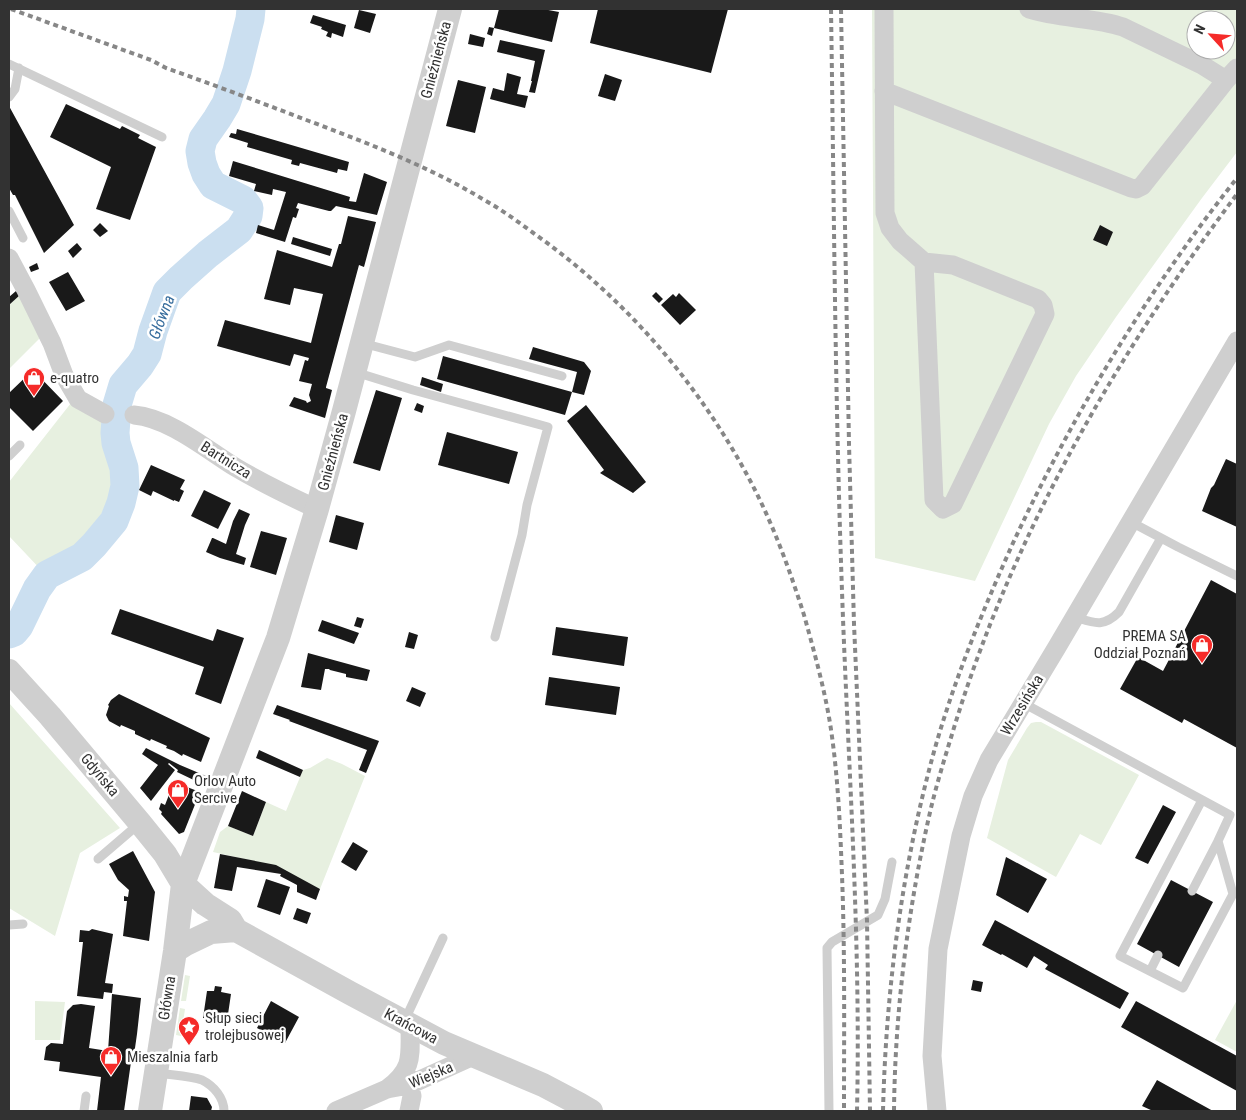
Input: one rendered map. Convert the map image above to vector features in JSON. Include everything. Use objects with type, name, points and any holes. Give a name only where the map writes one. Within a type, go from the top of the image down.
[{"type":"street","name":"Gnieźnieńska","points":[[183,884],[278,638],[317,509],[355,372],[450,9]]},
{"type":"street","points":[[884,9],[885,213],[890,228],[900,241],[924,262],[953,265],[1038,299],[1043,305],[1045,314],[953,504],[942,509],[934,500],[924,262]]},
{"type":"street","points":[[884,91],[1136,189],[1142,186],[1231,74],[1202,65],[1112,23],[1029,9]]},
{"type":"street","points":[[9,258],[52,343],[64,375],[78,399],[105,414]]},
{"type":"street","name":"Wrzesińska","points":[[937,1111],[932,1056],[938,949],[961,836],[973,796],[989,760],[1237,341]]},
{"type":"street","name":"Bartnicza","points":[[134,415],[174,429],[270,487],[317,509]]},
{"type":"street","name":"Gdyńska","points":[[9,671],[61,729],[140,823],[164,854],[183,884]]},
{"type":"street","points":[[183,884],[185,900],[190,914],[211,932]]},
{"type":"street","name":"Krańcowa","points":[[183,884],[205,904],[230,920],[236,930],[444,1043],[543,1085],[591,1111]]},
{"type":"street","name":"Główna","points":[[150,1111],[175,951],[183,884]]},
{"type":"street","points":[[175,951],[211,932],[236,930]]},
{"type":"street","name":"Wiejska","points":[[407,1024],[411,1056],[407,1078]]},
{"type":"street","name":"Wiejska","points":[[336,1111],[387,1090],[407,1078],[473,1056]]},
{"type":"street","points":[[407,1078],[412,1096],[410,1111]]},
{"type":"lane","points":[[9,64],[162,137]]},
{"type":"lane","points":[[9,97],[15,89],[19,68]]},
{"type":"lane","points":[[9,211],[23,238]]},
{"type":"lane","points":[[362,343],[415,356],[449,345],[562,376]]},
{"type":"lane","points":[[355,372],[548,427],[495,637]]},
{"type":"lane","points":[[9,456],[20,445]]},
{"type":"lane","points":[[1131,522],[1237,576]]},
{"type":"lane","points":[[1075,617],[1094,623],[1108,621],[1120,612],[1161,538]]},
{"type":"lane","points":[[1023,702],[1230,815],[1192,891]]},
{"type":"lane","points":[[1202,800],[1120,956],[1183,988],[1232,894],[1218,841]]},
{"type":"lane","points":[[98,859],[140,823]]},
{"type":"lane","points":[[829,1111],[827,948],[832,942],[878,915],[885,899],[892,862]]},
{"type":"lane","points":[[9,925],[23,924]]},
{"type":"lane","points":[[407,1024],[443,938]]},
{"type":"lane","points":[[1150,972],[1158,955]]},
{"type":"lane","points":[[156,1073],[201,1080],[216,1090],[224,1106],[224,1111]]},
{"type":"lane","points":[[84,1111],[86,1096]]},
{"type":"green space","points":[[872,9],[1237,9],[1237,152],[1116,317],[1076,376],[1049,424],[975,581],[875,558]]},
{"type":"green space","points":[[20,295],[45,333],[9,369],[9,305]]},
{"type":"green space","points":[[71,403],[110,426],[113,451],[120,469],[117,487],[91,537],[74,553],[44,573],[9,536],[9,482]]},
{"type":"green space","points":[[9,703],[120,828],[80,853],[55,936],[9,908]]},
{"type":"green space","points":[[1041,722],[1139,775],[1101,845],[1080,834],[1056,877],[987,838],[1008,760],[1027,728],[1031,723]]},
{"type":"green space","points":[[327,758],[365,776],[320,889],[267,864],[213,852],[220,832],[228,826],[253,836],[266,802],[286,811],[303,770]]},
{"type":"green space","points":[[185,975],[190,976],[186,1001],[181,1001]]},
{"type":"green space","points":[[1237,1000],[1237,1052],[1215,1040]]},
{"type":"green space","points":[[35,1001],[65,1002],[60,1040],[35,1040]]},
{"type":"green space","points":[[180,1008],[185,1009],[181,1036],[176,1035]]},
{"type":"building","points":[[499,9],[543,9],[559,12],[552,42],[494,28]]},
{"type":"building","points":[[598,9],[728,9],[711,73],[590,43]]},
{"type":"building","points":[[359,10],[376,14],[370,33],[354,28]]},
{"type":"building","points":[[313,15],[346,25],[343,37],[332,33],[331,38],[326,36],[328,32],[321,29],[322,27],[310,23]]},
{"type":"building","points":[[489,27],[494,28],[492,36],[487,34]]},
{"type":"building","points":[[470,34],[485,38],[483,47],[468,44]]},
{"type":"building","points":[[500,40],[545,50],[535,93],[529,92],[535,61],[497,52]]},
{"type":"building","points":[[507,73],[521,77],[517,94],[528,96],[525,108],[490,99],[493,88],[504,91]]},
{"type":"building","points":[[605,74],[622,80],[615,101],[598,96]]},
{"type":"building","points":[[458,80],[486,87],[475,133],[446,126]]},
{"type":"building","points":[[66,104],[120,129],[122,126],[140,135],[138,138],[156,147],[130,220],[96,209],[111,167],[50,137]]},
{"type":"building","points":[[9,106],[74,225],[44,253],[15,195],[13,195],[9,188]]},
{"type":"building","points":[[237,129],[349,162],[347,171],[338,169],[337,173],[300,163],[299,166],[291,164],[292,160],[247,147],[248,143],[229,137],[231,133],[236,134]]},
{"type":"building","points":[[233,161],[350,197],[349,201],[356,202],[364,173],[387,182],[377,215],[336,206],[329,211],[298,203],[296,208],[299,209],[296,218],[293,217],[285,242],[256,233],[258,225],[274,230],[286,192],[273,189],[272,195],[254,191],[256,184],[229,176]]},
{"type":"building","points":[[348,216],[376,222],[364,267],[359,265],[326,387],[332,390],[325,418],[289,406],[294,397],[307,403],[311,401],[309,395],[312,384],[299,381],[305,360],[308,361],[309,358],[294,354],[290,366],[217,346],[225,320],[311,343],[323,294],[294,288],[290,305],[264,299],[277,250],[332,267],[339,244],[341,244]]},
{"type":"building","points":[[100,223],[108,231],[100,237],[93,230]]},
{"type":"building","points":[[1100,225],[1113,232],[1107,246],[1093,240]]},
{"type":"building","points":[[293,237],[332,249],[330,256],[291,244]]},
{"type":"building","points":[[77,243],[82,249],[73,258],[68,251]]},
{"type":"building","points":[[37,263],[39,269],[31,272],[29,267]]},
{"type":"building","points":[[68,272],[85,301],[66,311],[49,282]]},
{"type":"building","points":[[16,291],[20,295],[9,305],[9,297]]},
{"type":"building","points":[[656,292],[663,299],[659,303],[652,296]]},
{"type":"building","points":[[679,293],[696,310],[680,325],[661,305],[673,294],[676,297]]},
{"type":"building","points":[[533,347],[584,362],[591,371],[584,395],[572,392],[577,372],[529,359]]},
{"type":"building","points":[[443,356],[572,392],[565,415],[437,379]]},
{"type":"building","name":"e-quatro","points":[[33,370],[63,401],[33,431],[9,407],[9,393]]},
{"type":"building","points":[[422,377],[443,384],[441,392],[420,385]]},
{"type":"building","points":[[376,390],[402,398],[380,471],[353,463]]},
{"type":"building","points":[[417,403],[424,406],[422,413],[414,410]]},
{"type":"building","points":[[586,405],[646,482],[633,493],[600,473],[604,470],[567,421]]},
{"type":"building","points":[[447,432],[518,452],[509,484],[438,465]]},
{"type":"building","points":[[1226,459],[1237,464],[1237,527],[1202,511]]},
{"type":"building","points":[[151,465],[185,480],[180,489],[184,491],[179,502],[153,491],[151,496],[139,490]]},
{"type":"building","points":[[204,490],[231,503],[218,529],[191,516]]},
{"type":"building","points":[[239,509],[250,514],[236,554],[246,558],[244,565],[206,552],[212,538],[226,544]]},
{"type":"building","points":[[336,515],[364,523],[357,550],[329,542]]},
{"type":"building","points":[[261,531],[287,538],[276,575],[250,567]]},
{"type":"building","name":"PREMA SA Oddział Poznań","points":[[1211,580],[1237,594],[1237,748],[1184,719],[1182,723],[1120,689],[1138,657],[1163,671]]},
{"type":"building","points":[[120,609],[213,641],[217,629],[244,638],[221,704],[195,694],[204,667],[111,634]]},
{"type":"building","points":[[357,617],[364,619],[361,628],[354,626]]},
{"type":"building","points":[[322,620],[359,633],[354,644],[318,631]]},
{"type":"building","points":[[556,627],[628,637],[624,666],[552,655]]},
{"type":"building","points":[[409,632],[418,635],[414,649],[405,647]]},
{"type":"building","points":[[308,653],[370,670],[367,681],[346,677],[346,674],[325,669],[321,690],[301,687]]},
{"type":"building","points":[[549,677],[620,687],[616,715],[545,705]]},
{"type":"building","points":[[412,687],[426,693],[420,707],[406,701]]},
{"type":"building","points":[[119,694],[210,738],[201,762],[183,754],[182,756],[166,748],[167,746],[151,739],[150,741],[135,734],[135,731],[121,725],[120,727],[109,721],[106,715],[108,705]]},
{"type":"building","points":[[277,705],[379,741],[366,773],[359,770],[367,750],[273,714]]},
{"type":"building","points":[[146,748],[206,776],[202,784],[177,772],[178,770],[169,763],[175,770],[151,801],[140,788],[158,765],[142,754]]},
{"type":"building","points":[[259,750],[303,770],[300,777],[256,758]]},
{"type":"building","name":"Orlov Auto Sercive","points":[[174,782],[200,792],[184,832],[179,834],[161,814],[162,812],[159,809],[161,803],[165,805]]},
{"type":"building","points":[[242,791],[266,802],[253,836],[228,826]]},
{"type":"building","points":[[1163,805],[1176,812],[1148,864],[1135,858]]},
{"type":"building","points":[[353,842],[368,851],[356,871],[341,862]]},
{"type":"building","points":[[133,851],[155,892],[149,941],[123,936],[127,901],[124,901],[124,896],[128,897],[129,890],[118,880],[109,864]]},
{"type":"building","points":[[220,854],[276,865],[320,889],[316,900],[297,892],[297,885],[280,876],[281,874],[237,867],[232,891],[214,888]]},
{"type":"building","points":[[1006,857],[1047,879],[1028,913],[996,895]]},
{"type":"building","points":[[266,879],[290,887],[280,915],[257,907]]},
{"type":"building","points":[[1171,880],[1213,902],[1179,967],[1137,944]]},
{"type":"building","points":[[297,908],[311,913],[307,924],[293,919]]},
{"type":"building","points":[[995,920],[1129,993],[1120,1009],[1045,969],[1048,965],[1034,956],[1027,968],[982,945]]},
{"type":"building","points":[[92,929],[113,934],[105,983],[113,984],[112,993],[104,992],[103,999],[77,996],[83,942],[79,942],[80,930],[89,931]]},
{"type":"building","points":[[973,980],[983,982],[981,992],[971,990]]},
{"type":"building","points":[[215,986],[222,987],[221,992],[231,994],[227,1021],[203,1018],[207,991],[214,991]]},
{"type":"building","points":[[112,994],[141,998],[137,1034],[124,1111],[97,1111],[101,1077],[59,1071],[60,1062],[44,1060],[46,1047],[51,1043],[63,1044],[67,1011],[73,1005],[95,1006],[89,1048],[108,1051]]},
{"type":"building","points":[[271,1001],[299,1017],[285,1043],[257,1028]]},
{"type":"building","points":[[1136,1001],[1237,1056],[1237,1091],[1121,1027]]},
{"type":"building","points":[[1157,1080],[1213,1111],[1153,1111],[1142,1106]]},
{"type":"building","points":[[191,1096],[207,1098],[212,1107],[211,1111],[189,1111]]},
{"type":"waterway","name":"Główna","points":[[9,634],[14,632],[19,626],[37,589],[47,575],[82,557],[114,521],[125,486],[124,468],[116,443],[115,433],[117,405],[123,385],[147,354],[167,292],[208,254],[239,230],[248,216],[249,208],[243,200],[213,185],[206,174],[200,151],[203,139],[226,104],[237,71],[251,9]]},
{"type":"railway","points":[[11,9],[355,138],[443,177],[465,189],[521,224],[567,258],[600,286],[660,348],[687,382],[735,454],[770,522],[804,615],[825,696],[835,761],[840,837],[844,934],[844,1111]]},
{"type":"railway","points":[[831,9],[838,446],[842,591],[856,916],[857,1111]]},
{"type":"railway","points":[[841,9],[849,444],[854,624],[867,921],[870,1111]]},
{"type":"railway","points":[[883,1111],[892,974],[913,837],[935,748],[970,644],[1013,543],[1036,495],[1087,400],[1114,354],[1173,264],[1237,178]]},
{"type":"railway","points":[[894,1111],[897,1035],[909,921],[931,808],[953,731],[977,659],[1005,588],[1071,450],[1149,319],[1237,194]]},
{"type":"place","name":"e-quatro","points":[[34,397]]},
{"type":"place","name":"PREMA SA Oddział Poznań","points":[[1202,664]]},
{"type":"place","name":"Orlov Auto Sercive","points":[[178,809]]},
{"type":"place","name":"Słup sieci trolejbusowej","points":[[189,1046]]},
{"type":"place","name":"Mieszalnia farb","points":[[111,1076]]}]
